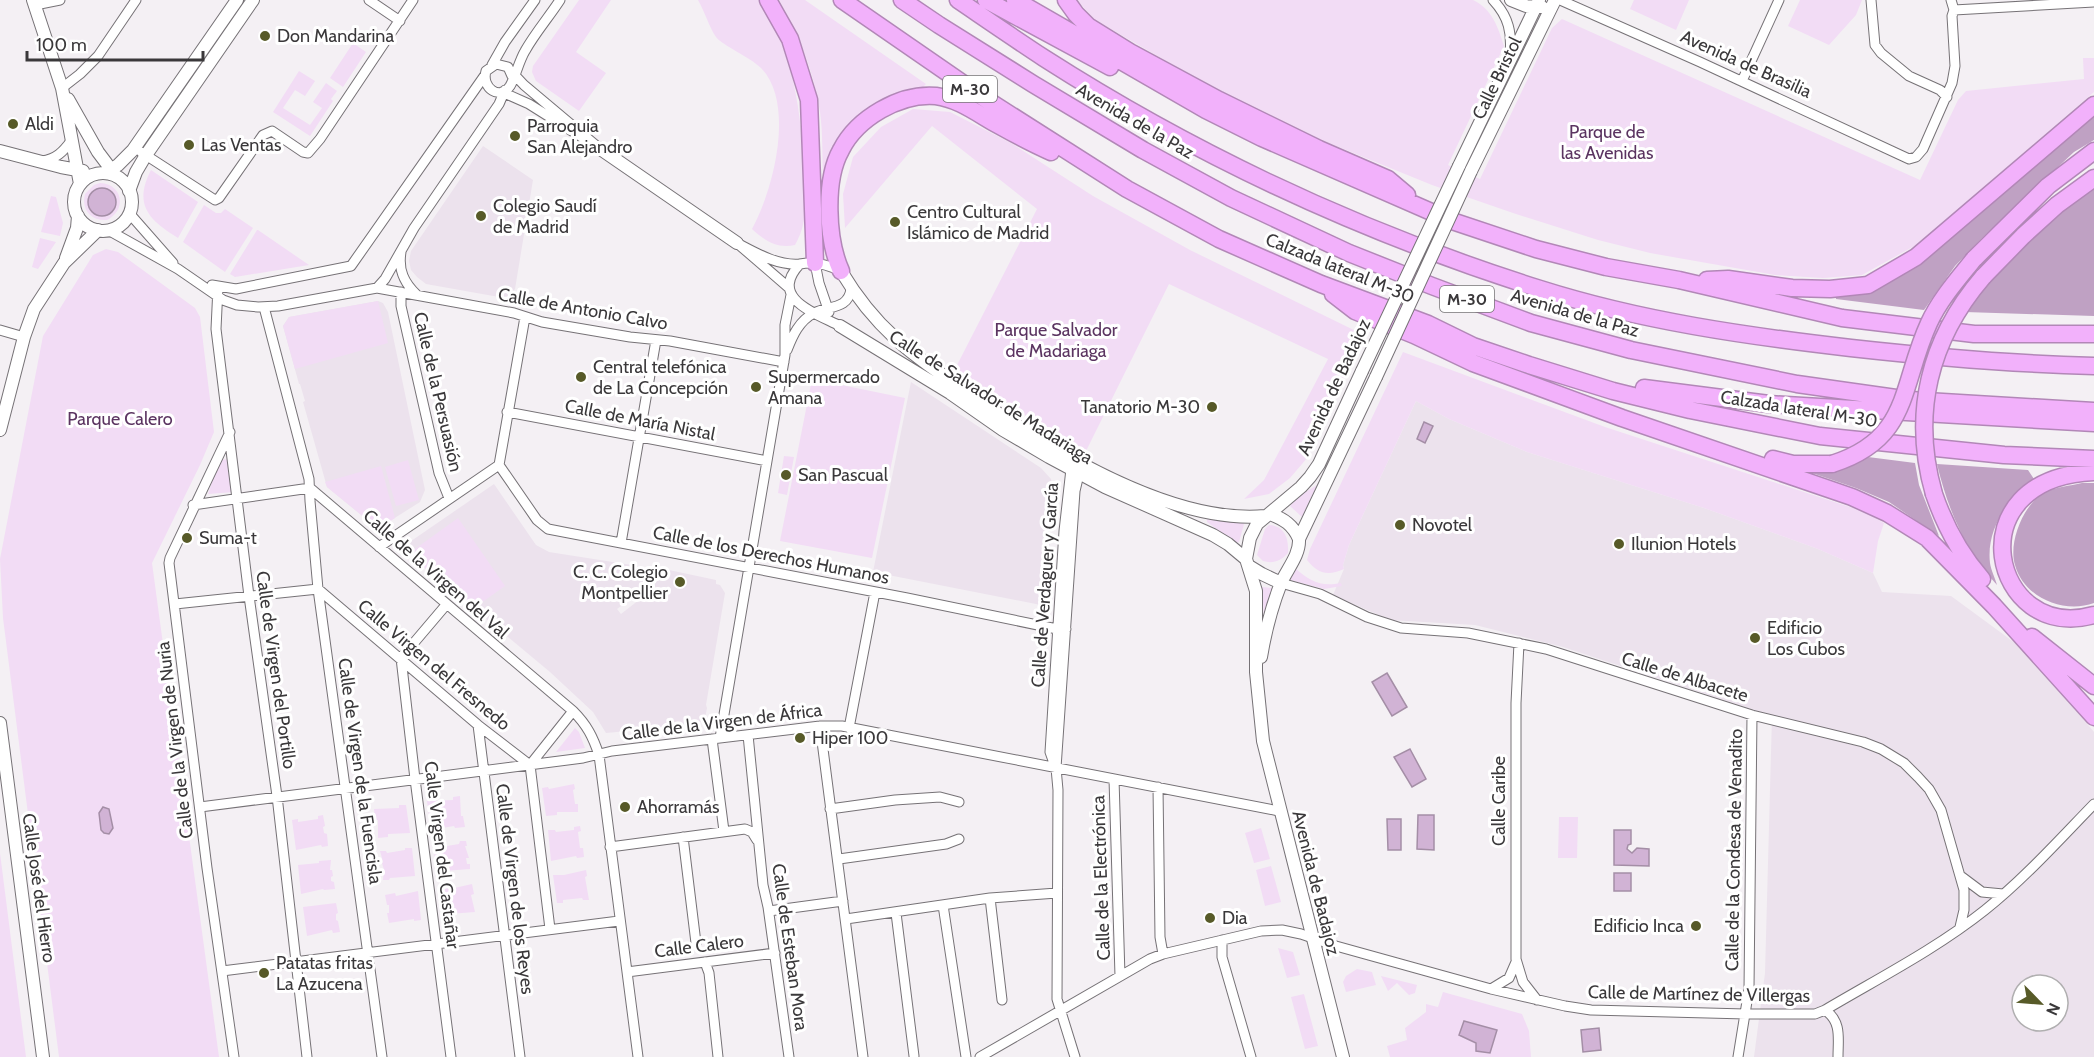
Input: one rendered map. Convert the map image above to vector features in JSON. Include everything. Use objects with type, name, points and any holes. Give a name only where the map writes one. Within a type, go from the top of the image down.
[{"type":"highway","points":[[768,0],[790,39],[809,99],[808,264]]},
{"type":"highway","name":"Calzada lateral M-30","points":[[842,0],[984,98],[1102,174],[1219,239],[1321,284],[1428,324],[1473,346],[1529,366],[1613,391],[1701,412],[1820,436],[2004,455],[2094,459]]},
{"type":"highway","name":"Avenida de la Paz","points":[[902,0],[1033,84],[1143,150],[1231,198],[1349,252],[1432,286],[1531,322],[1631,350],[1797,384],[1910,400],[2094,411]]},
{"type":"highway","name":"Avenida de la Paz","points":[[958,0],[1045,59],[1148,119],[1243,170],[1357,222],[1427,250],[1542,289],[1638,314],[1741,335],[1944,358],[2094,366]]},
{"type":"highway","points":[[986,0],[1146,87],[1206,110]]},
{"type":"highway","points":[[1015,0],[1206,110],[1262,138],[1452,220],[1536,249],[1606,267],[1679,280],[1842,318],[1974,334],[2094,334]]},
{"type":"highway","points":[[1066,0],[1076,15],[1098,33],[1219,100],[1319,149],[1388,179],[1422,207]]},
{"type":"highway","points":[[840,271],[830,231],[834,171],[841,150],[855,132],[871,115],[892,105],[914,97],[935,96],[954,100],[1026,141],[1102,174]]},
{"type":"highway","points":[[1679,280],[1728,279],[1792,288],[1830,289],[1868,285],[1916,257],[2094,105]]},
{"type":"highway","points":[[1622,418],[1793,464],[1832,464],[1862,451],[1880,437],[1902,406],[1918,349],[1930,321],[1946,294],[1974,259],[2048,186],[2094,151]]},
{"type":"highway","points":[[2045,646],[1977,574],[1960,552],[1945,525],[1928,473],[1924,448],[1925,402],[1935,356],[1946,330],[1968,295],[2023,236],[2056,205],[2094,178]]},
{"type":"highway","points":[[1321,284],[1355,311],[1414,335],[1473,363],[1622,418],[1852,497],[1887,513],[1927,538],[1994,606],[2094,717]]},
{"type":"highway","points":[[1428,324],[1458,330],[1529,356],[1618,382],[1660,391],[1768,404],[2094,423]]},
{"type":"highway","points":[[2094,472],[2058,477],[2031,491],[2019,502],[2005,527],[2002,558],[2017,592],[2030,605],[2044,613],[2058,617],[2072,619],[2094,615]]},
{"type":"highway","points":[[1994,606],[2094,686]]},
{"type":"street","points":[[60,0],[34,2],[62,88],[80,185]]},
{"type":"street","points":[[62,88],[98,56],[136,0]]},
{"type":"street","points":[[0,430],[24,337],[34,309],[64,263],[76,233],[78,216],[74,197],[80,185],[91,176],[108,173],[133,150],[237,0]]},
{"type":"street","points":[[129,191],[146,155],[253,0]]},
{"type":"street","points":[[369,0],[400,21]]},
{"type":"street","points":[[133,150],[146,155],[215,200],[219,198],[263,135],[268,132],[272,131],[308,153],[320,139],[413,0]]},
{"type":"street","points":[[218,292],[351,266],[535,0]]},
{"type":"street","points":[[377,288],[499,104],[526,50],[560,0]]},
{"type":"street","points":[[1493,0],[1503,10],[1510,29],[1510,60]]},
{"type":"street","points":[[1511,0],[1537,4],[1540,7],[1554,0]]},
{"type":"street","name":"Calle Bristol","points":[[1465,169],[1554,0]]},
{"type":"street","name":"Avenida de Brasilia","points":[[1560,0],[1909,159],[1916,157],[1923,149],[1947,97]]},
{"type":"street","points":[[1742,81],[1779,0]]},
{"type":"street","points":[[1871,0],[1875,45],[1881,53],[1909,76],[1940,90],[1947,97],[1954,73],[1952,16],[1954,10],[1950,0]]},
{"type":"street","points":[[1954,10],[2094,2]]},
{"type":"street","name":"Calle Bristol","points":[[1465,169],[1510,60],[1537,4]]},
{"type":"street","points":[[492,65],[504,65],[512,74]]},
{"type":"street","name":"Calle de Salvador de Madariaga","points":[[512,74],[599,148]]},
{"type":"street","points":[[485,75],[487,86],[494,91],[504,92]]},
{"type":"street","points":[[62,88],[108,173]]},
{"type":"street","name":"Calle de Salvador de Madariaga","points":[[504,92],[529,104],[599,148],[737,243],[815,313],[950,393],[1019,440],[1213,535],[1228,544],[1247,562]]},
{"type":"street","points":[[39,161],[50,160],[59,155],[71,141]]},
{"type":"street","points":[[0,151],[61,167],[108,173],[124,182],[132,201],[129,213],[120,225],[103,230],[64,263]]},
{"type":"street","points":[[61,167],[80,185]]},
{"type":"street","name":"Avenida de Badajoz","points":[[1343,1057],[1263,741],[1258,681],[1256,598],[1247,562],[1252,531],[1310,477],[1319,464],[1362,371],[1465,169]]},
{"type":"street","name":"Avenida de Badajoz","points":[[1258,681],[1266,634],[1281,583],[1298,550],[1299,539],[1377,377],[1465,169]]},
{"type":"street","points":[[129,213],[178,269]]},
{"type":"street","points":[[78,216],[86,226],[103,230],[178,269]]},
{"type":"street","name":"Calle de Salvador de Madariaga","points":[[737,243],[769,258],[789,264],[830,266],[840,271],[851,290],[869,312],[896,339],[1077,468],[1120,482],[1175,505],[1226,515],[1267,515]]},
{"type":"street","points":[[401,249],[401,273],[408,287],[417,296]]},
{"type":"street","points":[[724,831],[716,738],[784,358],[790,277],[808,264],[826,309],[840,326]]},
{"type":"street","name":"Calle de Antonio Calvo","points":[[178,269],[237,305],[264,308],[377,288],[557,325],[784,358]]},
{"type":"street","points":[[784,358],[796,330],[815,313],[846,303],[851,290]]},
{"type":"street","name":"Calle de Virgen del Portillo","points":[[218,292],[216,330],[239,498],[249,596],[277,796],[307,1057]]},
{"type":"street","name":"Calle de la Persuasión","points":[[401,292],[401,306],[439,473],[449,498]]},
{"type":"street","points":[[193,505],[310,488],[307,468],[264,308]]},
{"type":"street","points":[[379,547],[499,465],[525,317]]},
{"type":"street","points":[[0,330],[24,337]]},
{"type":"street","points":[[621,543],[656,340]]},
{"type":"street","name":"Calle de María Nistal","points":[[507,412],[767,460]]},
{"type":"street","name":"Calle de la Virgen de Nuria","points":[[230,432],[193,505],[170,558],[200,807],[234,1057]]},
{"type":"street","name":"Calle de los Derechos Humanos","points":[[499,465],[548,530],[1062,629]]},
{"type":"street","name":"Calle de Verdaguer y García","points":[[1075,1057],[1057,999],[1058,790],[1056,768],[1050,752],[1077,468]]},
{"type":"street","name":"Calle de la Virgen del Val","points":[[310,488],[573,711],[587,726],[599,755],[638,1057]]},
{"type":"street","name":"Calle de Virgen de la Fuencisla","points":[[310,488],[318,589],[382,1057]]},
{"type":"street","points":[[1267,515],[1282,518],[1288,522],[1299,539]]},
{"type":"street","points":[[1247,562],[1262,574],[1281,583]]},
{"type":"street","name":"Calle de Albacete","points":[[1281,583],[1320,594],[1367,617],[1401,628],[1468,633],[1546,649],[1752,715],[1871,745],[1904,763],[1924,783],[1935,799],[1947,827],[1961,875],[1965,901],[1960,927]]},
{"type":"street","points":[[175,604],[318,589]]},
{"type":"street","name":"Calle Virgen del Fresnedo","points":[[318,589],[478,725],[530,765]]},
{"type":"street","points":[[849,728],[875,592]]},
{"type":"street","points":[[401,658],[446,605]]},
{"type":"street","name":"Calle Caribe","points":[[1519,643],[1516,703],[1516,959],[1522,982],[1538,1001]]},
{"type":"street","name":"Calle Virgen del Castañar","points":[[401,658],[452,1057]]},
{"type":"street","points":[[550,929],[530,765],[573,711]]},
{"type":"street","name":"Calle de la Condesa de Venadito","points":[[1738,1057],[1749,989],[1752,715]]},
{"type":"street","name":"Calle José del Hierro","points":[[0,723],[43,1057]]},
{"type":"street","name":"Calle de Virgen de los Reyes","points":[[478,725],[520,1057]]},
{"type":"street","points":[[820,726],[863,1057]]},
{"type":"street","name":"Calle de la Virgen de África","points":[[200,807],[530,765],[612,751],[820,726],[849,728],[1279,811]]},
{"type":"street","name":"Calle de Esteban Mora","points":[[748,735],[764,885],[789,1057]]},
{"type":"street","name":"Calle de la Electrónica","points":[[1114,779],[1120,976]]},
{"type":"street","points":[[1158,787],[1160,937],[1163,954]]},
{"type":"street","points":[[831,809],[895,800],[940,797],[959,802]]},
{"type":"street","name":"Calle de Martínez de Villergas","points":[[981,1057],[1120,976],[1163,954],[1272,930],[1289,931],[1313,937],[1336,946],[1538,1001],[1591,1010],[1809,1015],[1825,1010],[1910,960],[1960,927],[2003,894],[2094,804]]},
{"type":"street","points":[[610,847],[745,829],[751,827],[757,817]]},
{"type":"street","name":"Calle de Esteban Mora","points":[[745,829],[752,832],[759,842]]},
{"type":"street","points":[[683,837],[696,943]]},
{"type":"street","points":[[839,859],[946,844],[959,839]]},
{"type":"street","points":[[1961,875],[1967,883],[1982,892],[2003,894]]},
{"type":"street","points":[[846,919],[990,898],[1057,892]]},
{"type":"street","points":[[990,898],[1002,1000]]},
{"type":"street","points":[[769,911],[843,901]]},
{"type":"street","points":[[943,905],[966,1057]]},
{"type":"street","points":[[896,913],[914,1056]]},
{"type":"street","points":[[222,971],[619,921]]},
{"type":"street","points":[[1222,940],[1222,957],[1251,1057]]},
{"type":"street","name":"Calle Calero","points":[[627,972],[775,953]]},
{"type":"street","points":[[1491,989],[1509,978],[1516,959]]},
{"type":"street","points":[[705,962],[709,974],[718,1057]]},
{"type":"street","points":[[1825,1010],[1834,1017],[1838,1025],[1838,1057]]},
{"type":"shaded area","points":[[2094,115],[2094,140],[2074,152],[1982,238],[1955,266],[1924,310],[1836,299],[1835,294],[1900,276],[1934,253]]},
{"type":"shaded area","name":"Colegio Saudí de Madrid","points":[[483,146],[533,180],[515,289],[509,296],[499,297],[426,284],[411,270],[409,261],[411,251]]},
{"type":"shaded area","points":[[102,188],[112,192],[116,202],[112,212],[102,216],[92,212],[88,202],[92,192]]},
{"type":"shaded area","points":[[2094,189],[2094,316],[1965,312],[1991,278],[2024,243],[2059,212]]},
{"type":"shaded area","points":[[378,301],[383,303],[388,312],[425,490],[420,502],[382,526],[371,523],[327,487],[283,326],[289,317]]},
{"type":"shaded area","points":[[911,382],[1041,468],[1051,479],[1053,493],[1045,603],[1041,605],[873,572]]},
{"type":"shaded area","points":[[1416,401],[1449,419],[1527,452],[1704,508],[1818,549],[1873,573],[1882,592],[1951,596],[2026,651],[2094,732],[2094,1057],[1754,1057],[1765,973],[1772,716],[1563,647],[1475,625],[1390,620],[1333,595],[1344,569],[1349,545]]},
{"type":"shaded area","points":[[1424,422],[1433,426],[1425,443],[1417,439]]},
{"type":"shaded area","points":[[1868,457],[1915,463],[1919,485],[1939,536],[1889,502],[1812,473],[1841,469]]},
{"type":"shaded area","points":[[1937,464],[2028,470],[2034,479],[2016,495],[1995,526],[1990,563],[1997,585],[1976,558],[1959,529]]},
{"type":"shaded area","points":[[2082,483],[2094,483],[2094,603],[2082,606],[2058,605],[2036,594],[2020,577],[2013,556],[2014,545],[2024,514],[2037,497],[2049,490]]},
{"type":"shaded area","points":[[494,484],[536,545],[549,552],[651,568],[648,587],[617,609],[621,614],[653,589],[659,573],[668,575],[669,570],[716,580],[716,584],[720,585],[725,593],[707,708],[702,721],[693,725],[606,733],[593,712],[550,672],[401,548]]},
{"type":"shaded area","points":[[1387,673],[1407,707],[1392,716],[1372,682]]},
{"type":"shaded area","points":[[1410,749],[1426,779],[1412,787],[1394,757]]},
{"type":"shaded area","points":[[103,807],[109,809],[113,828],[109,834],[101,830],[99,813]]},
{"type":"shaded area","points":[[1418,815],[1434,815],[1434,850],[1417,849]]},
{"type":"shaded area","points":[[1387,819],[1401,819],[1401,850],[1388,850]]},
{"type":"shaded area","points":[[1614,830],[1631,830],[1631,844],[1627,849],[1632,853],[1637,848],[1649,849],[1649,866],[1614,865]]},
{"type":"shaded area","points":[[1614,873],[1631,873],[1631,891],[1614,891]]},
{"type":"shaded area","points":[[1464,1021],[1497,1030],[1490,1053],[1476,1051],[1476,1043],[1459,1035]]},
{"type":"shaded area","points":[[1599,1028],[1601,1050],[1583,1052],[1581,1030]]},
{"type":"green space","points":[[579,0],[611,0],[576,52],[606,73],[579,111],[536,81],[532,72],[533,66]]},
{"type":"green space","points":[[698,0],[759,0],[780,39],[793,81],[803,147],[806,208],[803,227],[795,245],[783,246],[772,243],[752,229],[767,193],[777,148],[779,125],[772,84],[761,68],[716,37]]},
{"type":"green space","points":[[779,0],[805,0],[926,84],[922,88],[889,96],[876,104],[840,136],[831,149],[823,177],[821,120],[814,83],[799,40]]},
{"type":"green space","name":"Parque de las Avenidas","points":[[1077,0],[1473,0],[1490,14],[1497,25],[1504,46],[1448,165],[1480,179],[1552,28],[1562,19],[1920,180],[1958,100],[1966,91],[2084,79],[2083,58],[2094,58],[2094,92],[1918,244],[1862,275],[1823,278],[1775,275],[1650,253],[1598,240],[1432,185],[1282,124],[1234,100],[1095,20]]},
{"type":"green space","points":[[1634,0],[1689,0],[1676,30],[1630,9]]},
{"type":"green space","points":[[1800,0],[1862,0],[1856,15],[1829,45],[1788,26]]},
{"type":"green space","points":[[353,43],[366,52],[343,87],[330,78]]},
{"type":"green space","points":[[299,71],[315,81],[305,96],[295,90],[283,108],[310,125],[322,108],[313,102],[326,83],[337,91],[310,136],[273,112]]},
{"type":"green space","name":"Parque Salvador de Madariaga","points":[[913,109],[950,112],[1011,143],[1093,196],[1190,250],[1364,335],[1308,457],[1290,478],[1269,494],[1244,499],[1264,480],[1328,359],[1169,284],[1086,451],[1038,424],[955,369],[1037,209],[932,126],[845,228],[843,194],[853,157],[881,127]]},
{"type":"green space","points":[[151,170],[198,202],[178,238],[159,225],[147,210],[144,193]]},
{"type":"green space","points":[[100,183],[114,188],[120,198],[118,210],[107,220],[96,219],[88,213],[84,205],[85,194],[94,185]]},
{"type":"green space","points":[[51,196],[56,197],[63,223],[60,236],[41,232]]},
{"type":"green space","points":[[204,205],[216,213],[221,213],[225,209],[253,228],[225,272],[183,242]]},
{"type":"green space","points":[[257,230],[309,265],[235,277],[230,274]]},
{"type":"green space","points":[[40,238],[56,242],[38,269],[32,267]]},
{"type":"green space","name":"Parque Calero","points":[[106,249],[118,252],[195,308],[200,317],[214,432],[152,563],[219,1057],[59,1057],[3,618],[0,559],[43,336],[93,255]]},
{"type":"green space","points":[[378,301],[388,343],[295,369],[283,326],[289,317]]},
{"type":"green space","points":[[1403,352],[1605,427],[1865,512],[1884,523],[1878,541],[1873,573],[1818,549],[1704,508],[1527,452],[1449,419],[1416,401],[1349,545],[1344,569],[1333,573],[1319,571],[1307,560],[1310,549]]},
{"type":"green space","points":[[812,379],[905,398],[872,558],[780,541]]},
{"type":"green space","name":"San Pascual","points":[[784,456],[794,457],[787,495],[778,493]]},
{"type":"green space","points":[[229,459],[234,492],[208,494],[219,460]]},
{"type":"green space","points":[[408,460],[419,500],[396,506],[385,467]]},
{"type":"green space","points":[[381,466],[395,518],[382,526],[371,523],[327,487],[325,482]]},
{"type":"green space","points":[[1317,485],[1302,517],[1290,506],[1299,496]]},
{"type":"green space","points":[[458,518],[505,586],[474,608],[408,554]]},
{"type":"green space","points":[[1207,519],[1243,522],[1239,542],[1236,543],[1207,522]]},
{"type":"green space","points":[[1269,525],[1279,528],[1285,534],[1288,543],[1288,553],[1280,560],[1273,562],[1263,561],[1257,555],[1265,529]]},
{"type":"green space","points":[[1295,568],[1316,582],[1341,583],[1342,586],[1324,589],[1290,580]]},
{"type":"green space","points":[[1262,587],[1273,588],[1264,617]]},
{"type":"green space","points":[[575,728],[585,748],[556,752]]},
{"type":"green space","points":[[574,784],[575,804],[578,804],[578,812],[557,812],[557,815],[546,816],[542,788],[548,787],[549,789]]},
{"type":"green space","points":[[460,796],[461,816],[463,816],[465,827],[455,828],[454,826],[431,830],[427,801],[453,800],[453,797]]},
{"type":"green space","points":[[399,805],[406,805],[410,833],[388,834],[388,837],[378,838],[378,820],[375,820],[374,809],[399,808]]},
{"type":"green space","points":[[323,815],[325,826],[323,827],[324,833],[327,834],[328,846],[322,847],[321,845],[296,850],[292,820],[298,819],[298,822],[318,819],[318,816]]},
{"type":"green space","points":[[1559,817],[1578,817],[1577,858],[1558,858]]},
{"type":"green space","points":[[580,826],[581,831],[578,832],[580,848],[583,848],[584,857],[577,858],[576,856],[551,861],[548,830],[556,832],[574,830],[574,827]]},
{"type":"green space","points":[[1261,828],[1270,859],[1254,863],[1245,833]]},
{"type":"green space","points":[[460,841],[466,841],[467,846],[465,846],[469,858],[466,858],[470,869],[444,871],[444,873],[437,874],[433,845],[441,844],[441,847],[459,844]]},
{"type":"green space","points":[[405,848],[412,848],[415,876],[383,880],[384,870],[380,851],[387,853],[405,850]]},
{"type":"green space","points":[[0,853],[26,1057],[0,1057]]},
{"type":"green space","points":[[331,860],[330,870],[333,876],[331,881],[334,882],[335,889],[301,894],[298,865]]},
{"type":"green space","points":[[1271,866],[1281,902],[1265,906],[1256,870]]},
{"type":"green space","points":[[586,870],[589,900],[582,898],[557,903],[553,875]]},
{"type":"green space","points":[[472,884],[474,894],[471,895],[475,912],[449,914],[449,916],[442,917],[439,888],[449,886],[450,889]]},
{"type":"green space","points":[[418,891],[421,920],[389,923],[387,913],[389,913],[389,905],[387,905],[385,895],[395,893],[396,896]]},
{"type":"green space","points":[[336,903],[338,913],[336,920],[340,932],[333,933],[332,930],[307,936],[303,907]]},
{"type":"green space","points":[[1278,948],[1293,952],[1300,975],[1287,978]]},
{"type":"green space","points":[[1357,969],[1372,972],[1376,985],[1346,992],[1343,982],[1346,976]]},
{"type":"green space","points":[[1381,976],[1417,985],[1415,993],[1409,995],[1397,983],[1388,991]]},
{"type":"green space","points":[[1443,992],[1522,1014],[1529,1031],[1531,1057],[1390,1057],[1387,1046],[1407,1040],[1405,1028],[1426,1012],[1426,1004],[1438,1007]]},
{"type":"green space","points":[[1304,994],[1318,1046],[1305,1049],[1291,997]]},
{"type":"place","name":"Don Mandarina","points":[[265,36]]},
{"type":"place","name":"Aldi","points":[[13,124]]},
{"type":"place","name":"Parroquia San Alejandro","points":[[515,136]]},
{"type":"place","name":"Las Ventas","points":[[189,145]]},
{"type":"place","name":"Colegio Saudí de Madrid","points":[[481,216]]},
{"type":"place","name":"Centro Cultural Islámico de Madrid","points":[[895,222]]},
{"type":"place","name":"Central telefónica de La Concepción","points":[[581,377]]},
{"type":"place","name":"Supermercado Amana","points":[[756,387]]},
{"type":"place","name":"Tanatorio M-30","points":[[1212,407]]},
{"type":"place","name":"San Pascual","points":[[786,475]]},
{"type":"place","name":"Novotel","points":[[1400,525]]},
{"type":"place","name":"Suma-t","points":[[187,538]]},
{"type":"place","name":"Ilunion Hotels","points":[[1619,544]]},
{"type":"place","name":"C. C. Colegio Montpellier","points":[[680,582]]},
{"type":"place","name":"Edificio Los Cubos","points":[[1755,638]]},
{"type":"place","name":"Hiper 100","points":[[800,738]]},
{"type":"place","name":"Ahorramás","points":[[625,807]]},
{"type":"place","name":"Dia","points":[[1210,918]]},
{"type":"place","name":"Edificio Inca","points":[[1696,926]]},
{"type":"place","name":"Patatas fritas La Azucena","points":[[264,973]]}]
